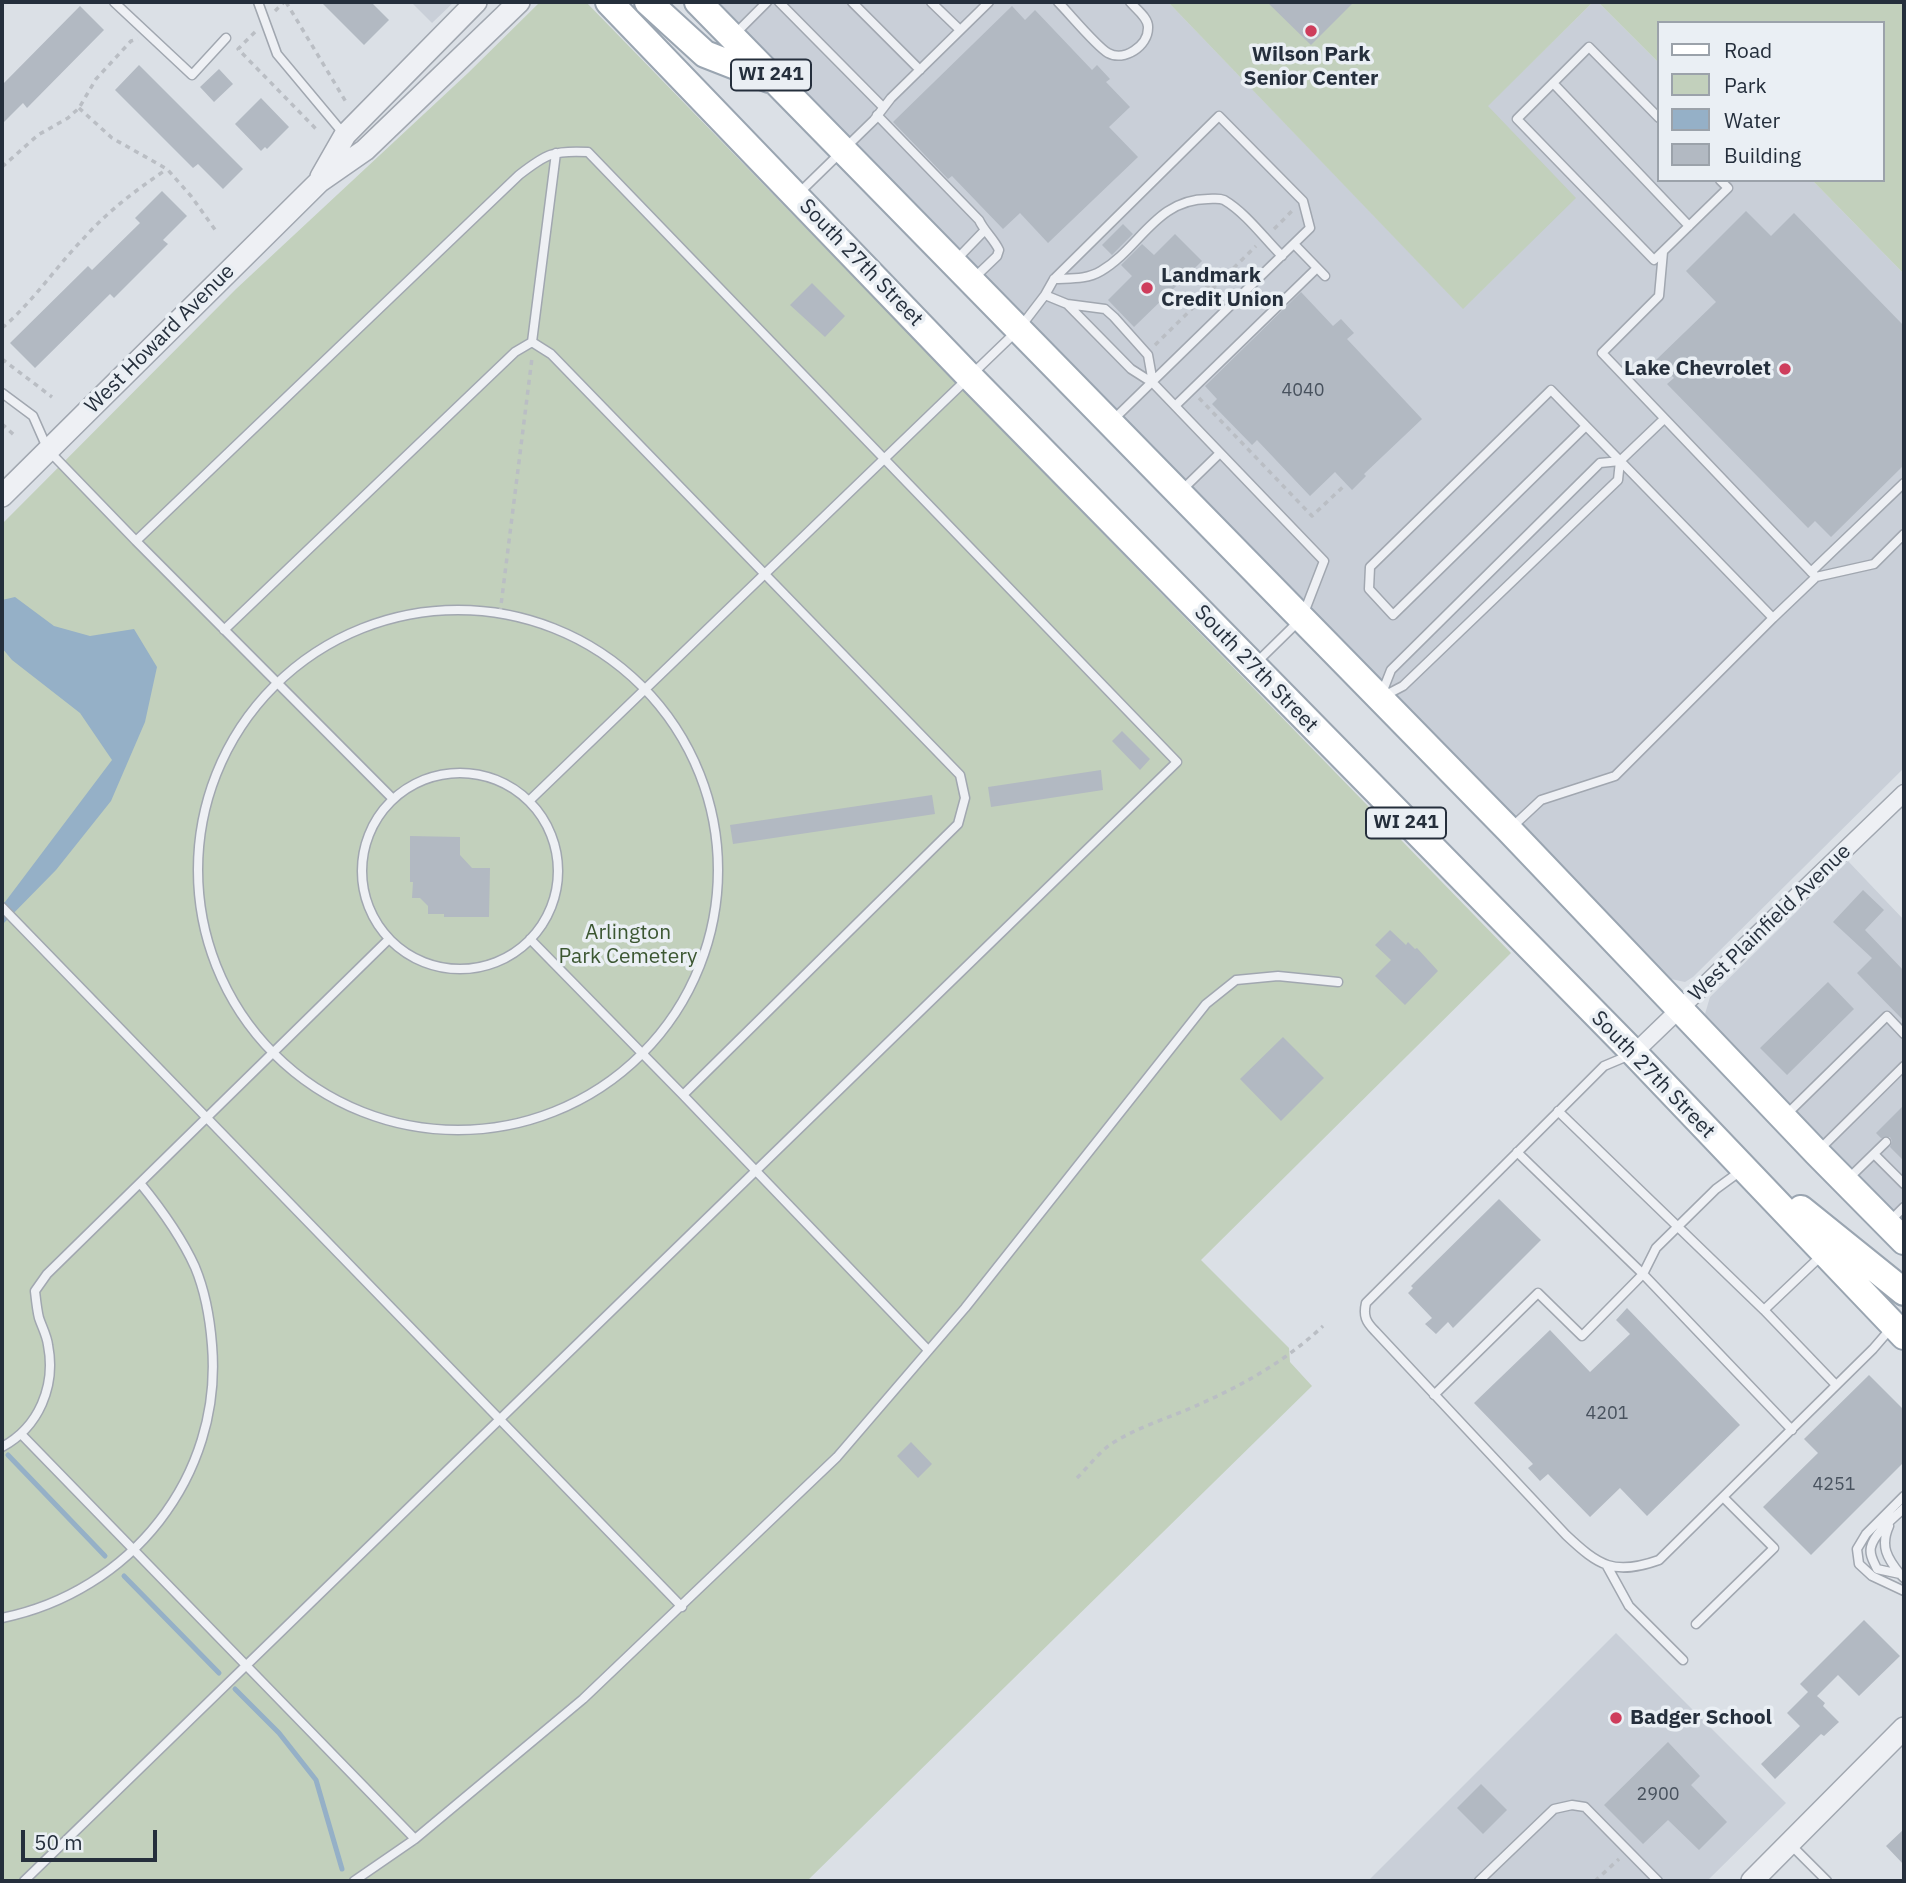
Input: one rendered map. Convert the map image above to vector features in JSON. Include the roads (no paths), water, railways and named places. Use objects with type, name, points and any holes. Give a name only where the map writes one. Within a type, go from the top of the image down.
[{"type":"main road","name":"South 27th Street","points":[[609,2],[968,375],[1745,1168]]},
{"type":"main road","points":[[648,2],[670,25],[705,54],[722,47]]},
{"type":"main road","name":"WI 241","points":[[698,2],[722,47],[777,82],[1509,830],[1817,1153],[1846,1182],[1899,1224]]},
{"type":"main road","points":[[1745,1168],[1899,1330]]},
{"type":"main road","points":[[1745,1168],[1904,1292]]},
{"type":"street","name":"West Howard Avenue","points":[[319,182],[345,135],[476,2]]},
{"type":"street","name":"West Howard Avenue","points":[[2,496],[319,182],[365,150],[519,2]]},
{"type":"street","name":"West Plainfield Avenue","points":[[1634,1053],[1904,793]]},
{"type":"street","points":[[1752,1881],[1902,1735]]},
{"type":"lane","points":[[114,2],[192,75],[226,38]]},
{"type":"lane","points":[[258,2],[277,54],[345,135]]},
{"type":"lane","points":[[722,47],[767,2]]},
{"type":"lane","points":[[779,2],[883,107]]},
{"type":"lane","points":[[852,2],[920,70]]},
{"type":"lane","points":[[931,2],[960,30]]},
{"type":"lane","points":[[796,196],[989,2]]},
{"type":"lane","points":[[1058,2],[1108,53],[1121,56],[1133,52],[1144,40],[1149,29],[1145,19],[1130,2]]},
{"type":"lane","points":[[1658,117],[1589,47],[1517,119],[1654,260],[1728,188],[1722,182]]},
{"type":"lane","points":[[1553,83],[1689,226]]},
{"type":"lane","points":[[877,116],[979,220],[999,250],[997,256],[963,272]]},
{"type":"lane","points":[[529,800],[1018,329],[1054,279],[1219,116],[1303,201],[1310,228],[1110,423]]},
{"type":"lane","points":[[24,1881],[1177,761],[587,152],[564,150],[543,156],[519,175],[136,541]]},
{"type":"lane","points":[[532,342],[556,153]]},
{"type":"lane","points":[[1054,279],[1089,277],[1104,270],[1165,212],[1196,198],[1221,198],[1238,211],[1282,256]]},
{"type":"lane","points":[[963,272],[984,231]]},
{"type":"lane","points":[[1294,244],[1325,276]]},
{"type":"lane","points":[[1663,252],[1659,296],[1602,353],[1814,575]]},
{"type":"lane","points":[[1175,406],[1317,268]]},
{"type":"lane","points":[[1045,295],[1067,304],[1105,309],[1148,355],[1153,383]]},
{"type":"lane","points":[[1067,304],[1130,369],[1153,383],[1324,561],[1302,618],[1253,666]]},
{"type":"lane","points":[[532,342],[551,354],[960,775],[965,798],[958,824],[683,1095]]},
{"type":"lane","points":[[224,630],[516,352],[532,342]]},
{"type":"lane","points":[[1586,426],[1393,615],[1369,589],[1370,567],[1550,390],[1586,426],[1773,618]]},
{"type":"lane","points":[[2,393],[33,416],[48,450],[393,799]]},
{"type":"lane","points":[[1380,698],[1391,670],[1600,463],[1620,461],[1664,419]]},
{"type":"lane","points":[[1179,493],[1220,453]]},
{"type":"lane","points":[[1380,698],[1403,687],[1618,480],[1620,461]]},
{"type":"lane","points":[[1509,830],[1541,800],[1615,776],[1904,483]]},
{"type":"lane","points":[[1814,575],[1874,564],[1904,534]]},
{"type":"lane","points":[[463,608],[514,614],[562,630],[607,655],[646,688],[678,728],[701,774],[715,823],[719,874],[713,925],[697,974],[672,1018],[643,1055],[599,1089],[554,1112],[505,1126],[454,1131],[404,1125],[355,1110],[311,1086],[272,1054],[240,1014],[216,968],[201,919],[197,867],[203,816],[218,767],[243,722],[277,682],[317,650],[363,627],[412,613],[463,608]]},
{"type":"lane","points":[[447,774],[477,774],[505,783],[529,800],[547,825],[557,854],[557,885],[548,914],[530,939],[510,955],[486,965],[460,969],[434,966],[410,955],[389,939],[374,918],[365,894],[362,868],[366,842],[377,819],[393,799],[418,782],[447,774]]},
{"type":"lane","points":[[2,907],[682,1607]]},
{"type":"lane","points":[[2,1447],[31,1425],[44,1399],[50,1373],[48,1344],[39,1318],[35,1291],[47,1274],[389,939]]},
{"type":"lane","points":[[530,939],[928,1350]]},
{"type":"lane","points":[[354,1881],[415,1839],[583,1699],[837,1457],[928,1350],[1206,1004],[1236,980],[1278,976],[1338,982]]},
{"type":"lane","points":[[1783,1117],[1887,1016],[1904,1034]]},
{"type":"lane","points":[[1634,1053],[1604,1066],[1366,1303],[1363,1313],[1367,1323],[1566,1535],[1587,1555],[1607,1566],[1629,1569],[1659,1560],[1873,1349],[1899,1330]]},
{"type":"lane","points":[[1817,1153],[1904,1066]]},
{"type":"lane","points":[[1558,1111],[1764,1310],[1836,1385]]},
{"type":"lane","points":[[1846,1182],[1886,1142]]},
{"type":"lane","points":[[1517,1152],[1643,1274],[1791,1430]]},
{"type":"lane","points":[[1874,1154],[1904,1184]]},
{"type":"lane","points":[[1434,1395],[1538,1293],[1582,1336],[1643,1274],[1656,1248],[1716,1189],[1745,1168]]},
{"type":"lane","points":[[1896,1176],[1904,1168]]},
{"type":"lane","points":[[2,1618],[52,1604],[82,1589],[135,1550],[166,1514],[190,1472],[208,1419],[214,1366],[210,1319],[196,1269],[173,1224],[140,1183]]},
{"type":"lane","points":[[1764,1310],[1824,1252]]},
{"type":"lane","points":[[22,1434],[415,1839]]},
{"type":"lane","points":[[1904,1496],[1867,1534],[1857,1549],[1859,1564],[1872,1576],[1904,1591]]},
{"type":"lane","points":[[1696,1623],[1774,1548],[1724,1497]]},
{"type":"lane","points":[[1902,1576],[1877,1569],[1871,1558],[1871,1547],[1904,1508]]},
{"type":"lane","points":[[1892,1520],[1885,1535],[1884,1549],[1902,1576]]},
{"type":"lane","points":[[1607,1566],[1629,1606],[1683,1660]]},
{"type":"lane","points":[[1479,1881],[1554,1809],[1572,1805],[1586,1807],[1658,1881]]},
{"type":"lane","points":[[1790,1844],[1827,1881]]},
{"type":"water","points":[[15,597],[54,626],[90,636],[134,629],[157,667],[145,722],[111,801],[56,870],[2,925],[2,906],[112,760],[80,713],[12,660],[2,648],[2,600]]},
{"type":"waterway","points":[[8,1455],[105,1556]]},
{"type":"waterway","points":[[124,1576],[219,1673]]},
{"type":"waterway","points":[[235,1689],[279,1733],[316,1780],[342,1869]]},
{"type":"place","name":"Wilson Park Senior Center","points":[[1311,31]]},
{"type":"place","name":"Landmark Credit Union","points":[[1147,288]]},
{"type":"place","name":"Lake Chevrolet","points":[[1785,369]]},
{"type":"place","name":"Badger School","points":[[1616,1718]]},
{"type":"park label","name":"Arlington Park Cemetery","points":[[628,945]]}]
